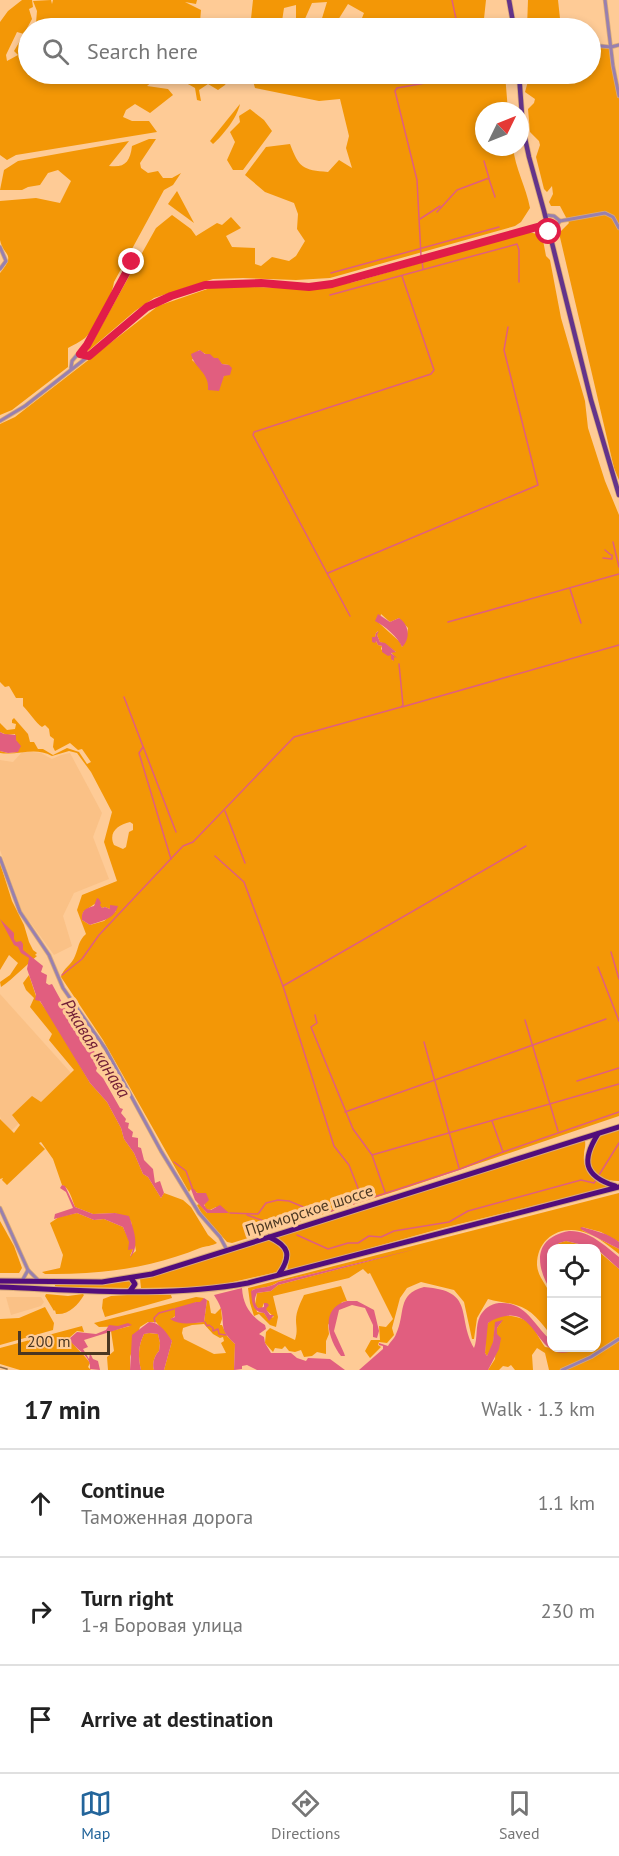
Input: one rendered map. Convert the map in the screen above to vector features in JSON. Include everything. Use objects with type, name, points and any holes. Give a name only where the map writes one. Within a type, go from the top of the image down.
[{"type":"highway","name":"Приморское шоссе","points":[[0,1281],[87,1282],[131,1278],[174,1268],[619,1126]]},
{"type":"highway","points":[[598,1134],[588,1152],[587,1162],[590,1171],[600,1180],[619,1187]]},
{"type":"highway","points":[[0,1287],[130,1291],[212,1289],[248,1283],[619,1187]]},
{"type":"highway","points":[[269,1237],[279,1242],[286,1250],[287,1259],[279,1274]]},
{"type":"highway","points":[[130,1291],[135,1284],[131,1278]]},
{"type":"main road","points":[[509,0],[512,18]]},
{"type":"main road","points":[[520,84],[523,129],[591,400],[619,495]]},
{"type":"street","points":[[605,0],[619,96]]},
{"type":"street","points":[[601,46],[619,45]]},
{"type":"street","points":[[549,232],[553,231],[560,221],[605,213],[613,217],[619,228]]},
{"type":"street","points":[[545,215],[554,216],[560,221]]},
{"type":"street","points":[[0,421],[25,406],[147,307],[171,296],[205,285],[261,283],[309,287],[332,284],[548,224]]},
{"type":"street","points":[[0,247],[6,261],[0,269]]},
{"type":"street","points":[[71,369],[73,359],[87,345],[137,253]]},
{"type":"street","points":[[80,354],[89,356]]},
{"type":"street","points":[[0,858],[20,912],[49,955],[63,988],[105,1048],[198,1213],[220,1237],[227,1250]]},
{"type":"street","points":[[0,1208],[28,1270],[40,1282]]},
{"type":"street","points":[[22,1281],[28,1270]]},
{"type":"street","points":[[562,1370],[591,1357],[619,1339]]},
{"type":"shaded area","points":[[22,0],[32,0],[33,7],[29,9],[32,18],[18,18],[18,32],[6,55],[7,61],[18,55],[18,84],[150,84],[147,86],[168,89],[173,95],[150,113],[135,104],[126,110],[123,117],[132,121],[149,121],[157,132],[16,155],[7,160],[0,155],[0,22],[8,11]]},
{"type":"shaded area","points":[[51,0],[52,4],[53,0],[197,0],[196,4],[185,2],[201,10],[200,18],[36,18],[37,11],[33,1]]},
{"type":"shaded area","points":[[253,0],[486,0],[484,18],[362,18],[364,13],[348,4],[339,18],[322,18],[327,2],[312,3],[305,18],[296,18],[296,5],[284,8],[282,18],[251,18]]},
{"type":"shaded area","points":[[528,0],[558,0],[560,18],[527,18]]},
{"type":"shaded area","points":[[601,46],[611,49],[619,96],[619,480],[614,468],[559,233],[569,223],[560,206],[551,206],[549,202],[553,194],[552,186],[547,192],[544,189],[536,157],[540,145],[530,132],[529,108],[535,99],[525,92],[527,84],[601,84]]},
{"type":"shaded area","points":[[188,84],[208,84],[199,90],[201,101],[197,100],[195,88]]},
{"type":"shaded area","points":[[208,84],[226,84],[218,90]]},
{"type":"shaded area","points":[[254,84],[506,84],[507,102],[475,102],[475,156],[515,156],[530,208],[521,222],[515,226],[330,278],[213,279],[154,298],[135,311],[87,352],[156,228],[172,215],[191,229],[196,236],[217,223],[222,225],[231,217],[241,228],[226,236],[232,247],[255,248],[255,264],[261,266],[272,257],[289,261],[296,256],[305,241],[297,229],[298,214],[294,203],[265,192],[245,175],[266,147],[290,144],[299,163],[307,169],[328,172],[339,160],[352,168],[346,148],[349,136],[340,99],[319,101],[255,88]]},
{"type":"shaded area","points":[[240,104],[229,126],[213,144],[210,141]]},
{"type":"shaded area","points":[[250,109],[264,120],[272,131],[243,170],[233,170],[227,160],[235,142],[230,132],[240,122],[239,116]]},
{"type":"shaded area","points":[[149,139],[156,139],[140,163],[141,168],[148,173],[158,171],[163,178],[172,178],[181,173],[173,185],[164,190],[114,282],[107,304],[95,326],[85,338],[68,348],[68,367],[12,410],[0,415],[0,273],[8,262],[8,255],[0,240],[0,201],[36,198],[60,203],[71,181],[58,170],[48,173],[40,185],[22,190],[0,190],[4,170],[18,161],[129,141],[109,166],[119,166],[128,160],[132,146]]},
{"type":"shaded area","points":[[177,191],[194,223],[168,204]]},
{"type":"shaded area","points":[[528,232],[542,235],[546,256],[550,260],[561,318],[585,401],[588,428],[619,515],[619,1116],[409,1187],[232,1243],[227,1242],[197,1205],[199,1204],[207,1213],[225,1213],[216,1207],[206,1209],[201,1195],[191,1189],[189,1192],[103,1040],[61,977],[74,959],[80,942],[86,934],[77,910],[82,895],[117,881],[104,842],[112,812],[91,772],[77,753],[69,751],[52,756],[33,751],[7,754],[0,753],[0,751],[18,752],[15,734],[7,735],[0,732],[0,723],[7,730],[15,729],[16,724],[12,723],[14,718],[28,734],[30,742],[34,742],[38,749],[43,749],[53,755],[67,748],[79,752],[87,764],[91,762],[82,749],[78,750],[70,743],[55,751],[54,739],[50,736],[49,729],[45,725],[42,727],[23,706],[23,698],[16,698],[9,686],[5,687],[0,682],[0,424],[15,417],[158,306],[216,286],[318,289],[354,282]],"holes":[[[199,350],[222,364],[229,365],[221,382],[209,383],[203,370],[192,360]],[[381,614],[390,622],[399,618],[408,628],[402,647],[400,642],[379,623]],[[378,631],[380,642],[396,652],[391,652],[394,656],[393,661],[391,655],[381,649],[382,646],[376,641],[372,642],[372,637],[375,637]],[[130,822],[133,824],[133,830],[129,832],[126,847],[123,849],[114,845],[112,840],[113,833],[122,825]],[[96,903],[102,908],[110,909],[116,906],[116,911],[104,921],[90,925],[82,920],[83,912]]]},
{"type":"shaded area","points":[[200,350],[218,358],[222,364],[232,368],[230,375],[224,376],[219,391],[208,390],[207,379],[193,359],[191,354]]},
{"type":"shaded area","points":[[378,614],[390,622],[399,618],[405,624],[408,636],[402,647],[391,632],[375,621]]},
{"type":"shaded area","points":[[379,631],[377,635],[380,642],[385,643],[396,652],[391,653],[397,658],[394,657],[394,661],[391,655],[388,656],[382,652],[382,646],[376,641],[372,642],[372,637],[375,637]]},
{"type":"shaded area","points":[[0,732],[16,735],[16,740],[21,746],[18,752],[0,751]]},
{"type":"shaded area","points":[[23,751],[41,753],[52,759],[70,753],[102,813],[93,837],[109,879],[74,893],[63,916],[72,946],[54,955],[22,911],[0,850],[0,760],[13,762]]},
{"type":"shaded area","points":[[0,863],[12,901],[24,925],[29,942],[37,953],[35,955],[37,956],[1,987],[0,982],[10,975],[18,963],[9,955],[0,970]]},
{"type":"shaded area","points":[[97,898],[102,908],[110,909],[110,905],[118,906],[111,916],[90,925],[82,920],[82,914],[86,909],[94,906]]},
{"type":"shaded area","points":[[0,919],[14,933],[16,942],[21,941],[23,950],[43,966],[41,972],[47,975],[46,983],[52,984],[70,1017],[83,1031],[84,1038],[100,1059],[96,1071],[103,1078],[120,1108],[123,1109],[121,1113],[126,1119],[125,1122],[129,1123],[128,1128],[133,1132],[132,1137],[138,1138],[138,1147],[141,1148],[144,1160],[153,1169],[155,1183],[160,1181],[164,1193],[161,1198],[148,1177],[143,1174],[107,1102],[90,1083],[40,1001],[35,1000],[36,995],[27,969],[29,958],[14,945]]},
{"type":"shaded area","points":[[29,975],[36,996],[54,1021],[90,1083],[107,1102],[143,1174],[148,1177],[161,1198],[164,1193],[183,1200],[191,1207],[208,1235],[217,1243],[163,1261],[124,1269],[65,1274],[42,1272],[60,1268],[63,1255],[50,1223],[59,1217],[77,1213],[94,1220],[104,1219],[123,1227],[133,1249],[130,1256],[136,1251],[131,1221],[115,1213],[93,1214],[75,1207],[68,1191],[62,1185],[53,1159],[41,1142],[39,1143],[45,1149],[7,1185],[2,1180],[3,1178],[0,1179],[0,1119],[14,1133],[20,1125],[12,1115],[32,1096],[41,1102],[74,1070],[49,1040],[52,1034],[30,1007],[34,998],[23,983]]},
{"type":"shaded area","points":[[0,994],[71,1073],[11,1131],[0,1116]]},
{"type":"shaded area","points":[[619,1128],[619,1181],[614,1181],[604,1179],[597,1174],[589,1162],[597,1136]]},
{"type":"shaded area","points":[[585,1141],[585,1167],[595,1179],[610,1187],[443,1228],[287,1271],[290,1254],[278,1237]]},
{"type":"shaded area","points":[[62,1185],[65,1186],[75,1207],[93,1214],[115,1213],[129,1216],[135,1244],[130,1258],[133,1249],[128,1250],[129,1242],[123,1227],[104,1219],[94,1220],[77,1213],[54,1219],[55,1214],[73,1208],[66,1192],[60,1188]]},
{"type":"shaded area","points":[[191,1189],[197,1193],[206,1193],[209,1200],[204,1205],[207,1209],[211,1210],[220,1205],[229,1213],[207,1213],[195,1200]]},
{"type":"shaded area","points":[[619,1193],[619,1242],[601,1232],[582,1227],[582,1230],[619,1249],[619,1254],[597,1238],[580,1231],[570,1230],[554,1234],[542,1246],[537,1265],[547,1289],[547,1330],[536,1317],[522,1307],[488,1299],[477,1318],[474,1339],[472,1339],[464,1302],[454,1290],[421,1282],[407,1288],[400,1298],[392,1328],[394,1335],[387,1343],[379,1342],[378,1345],[381,1347],[370,1358],[365,1351],[371,1340],[380,1340],[379,1326],[386,1327],[393,1319],[370,1273],[368,1274],[363,1269],[349,1278],[273,1296],[278,1317],[276,1327],[270,1325],[259,1314],[254,1316],[248,1288]],"holes":[[[388,1256],[278,1285],[271,1291],[257,1293],[255,1304],[252,1290],[278,1282]],[[264,1303],[265,1309],[274,1317],[269,1320],[264,1313],[257,1312],[256,1306],[262,1308]]]},
{"type":"shaded area","points":[[0,1221],[14,1246],[22,1268],[19,1273],[0,1273]]},
{"type":"shaded area","points":[[580,1228],[615,1239],[619,1242],[619,1249],[582,1230]]},
{"type":"shaded area","points":[[576,1231],[590,1236],[619,1257],[619,1269],[601,1253],[601,1244],[579,1244],[566,1241],[547,1244],[547,1283],[542,1272],[540,1254],[543,1246],[557,1235]]},
{"type":"shaded area","points":[[268,1240],[277,1243],[284,1250],[282,1265],[277,1272],[211,1287],[141,1288],[140,1279]]},
{"type":"shaded area","points":[[566,1241],[578,1244],[558,1244]]},
{"type":"shaded area","points":[[416,1249],[278,1285],[271,1291],[257,1293],[255,1301],[258,1308],[264,1307],[264,1303],[267,1303],[269,1305],[266,1309],[270,1315],[274,1315],[269,1321],[264,1313],[257,1311],[253,1306],[251,1291],[254,1289]]},
{"type":"shaded area","points":[[601,1253],[619,1269],[619,1370],[549,1370],[545,1353],[537,1348],[532,1355],[533,1370],[515,1370],[511,1365],[503,1366],[499,1370],[488,1370],[495,1359],[497,1328],[502,1321],[495,1326],[493,1345],[487,1356],[485,1335],[487,1325],[501,1316],[513,1316],[525,1320],[534,1329],[547,1352],[601,1352]]},
{"type":"shaded area","points":[[132,1281],[131,1288],[55,1287],[55,1285]]},
{"type":"shaded area","points":[[341,1286],[347,1301],[342,1302],[328,1325],[326,1354],[317,1352],[312,1356],[304,1357],[301,1350],[289,1351],[285,1346],[282,1349],[275,1348],[273,1352],[265,1343],[266,1332],[270,1328],[295,1340],[297,1313],[304,1295]]},
{"type":"shaded area","points":[[424,1287],[440,1289],[458,1300],[474,1348],[480,1316],[488,1307],[499,1303],[516,1306],[529,1315],[547,1336],[547,1346],[526,1322],[517,1317],[506,1316],[488,1323],[485,1353],[487,1356],[493,1342],[495,1322],[503,1320],[497,1328],[497,1334],[501,1338],[499,1349],[488,1370],[359,1370],[383,1349],[379,1343],[388,1346],[395,1336],[405,1300],[415,1290]]},
{"type":"shaded area","points":[[242,1288],[249,1310],[265,1325],[266,1329],[259,1334],[264,1337],[271,1353],[291,1353],[306,1361],[308,1358],[330,1359],[345,1370],[257,1370],[247,1365],[242,1366],[242,1369],[234,1370],[235,1344],[224,1330],[219,1303],[214,1295]]},
{"type":"shaded area","points":[[46,1294],[84,1295],[73,1309],[56,1314]]},
{"type":"shaded area","points":[[127,1295],[171,1295],[172,1298],[105,1317],[102,1308],[103,1299]]},
{"type":"shaded area","points":[[6,1297],[41,1297],[44,1302],[41,1306],[11,1315]]},
{"type":"shaded area","points":[[196,1297],[204,1298],[202,1302],[196,1302],[171,1319],[188,1323],[204,1322],[207,1300],[211,1313],[215,1314],[221,1308],[220,1325],[235,1344],[234,1370],[164,1370],[172,1341],[156,1322],[148,1322],[140,1327],[130,1357],[130,1370],[108,1370],[107,1357],[114,1351],[111,1331],[130,1326],[99,1327],[94,1323]],"holes":[[[204,1324],[220,1338],[223,1337],[224,1341],[221,1343],[226,1353],[214,1354],[184,1339],[182,1333],[183,1328]]]},
{"type":"shaded area","points":[[204,1298],[207,1300],[204,1322],[182,1323],[170,1319],[175,1317],[175,1308],[200,1302]]},
{"type":"shaded area","points":[[347,1301],[357,1301],[374,1310],[379,1331],[377,1338],[373,1337],[373,1325],[365,1308],[352,1305],[339,1310],[334,1331],[345,1356],[341,1356],[330,1333],[329,1317],[332,1310]]},
{"type":"shaded area","points":[[45,1307],[54,1323],[53,1330],[0,1345],[0,1319],[19,1318]]},
{"type":"shaded area","points":[[149,1322],[160,1326],[172,1341],[164,1370],[154,1370],[154,1360],[160,1343],[158,1334],[150,1333],[144,1334],[141,1343],[139,1356],[141,1370],[130,1370],[132,1335]]},
{"type":"shaded area","points":[[128,1323],[132,1325],[84,1340],[88,1347],[83,1349],[89,1359],[90,1353],[93,1359],[98,1361],[100,1370],[90,1369],[89,1360],[69,1339],[77,1332],[96,1334],[106,1330],[109,1325],[118,1326]]},
{"type":"shaded area","points":[[82,1326],[84,1332],[77,1331],[69,1338],[90,1363],[88,1367],[91,1370],[20,1370],[0,1364],[0,1348]]},
{"type":"shaded area","points":[[144,1334],[158,1334],[159,1351],[154,1360],[154,1370],[141,1370],[140,1347]]},
{"type":"waterway","points":[[452,0],[456,18]]},
{"type":"waterway","points":[[420,84],[397,88],[395,91],[417,180],[421,256]]},
{"type":"waterway","points":[[437,212],[457,190],[489,178],[484,161]]},
{"type":"waterway","points":[[489,179],[495,197]]},
{"type":"waterway","points":[[420,219],[440,206]]},
{"type":"waterway","points":[[331,273],[499,227]]},
{"type":"waterway","points":[[330,295],[517,244],[519,282]]},
{"type":"waterway","points":[[422,261],[423,269]]},
{"type":"waterway","points":[[350,616],[253,435],[254,432],[431,374],[434,370],[402,276]]},
{"type":"waterway","points":[[328,573],[538,485],[504,350],[508,327]]},
{"type":"waterway","points":[[613,542],[619,567]]},
{"type":"waterway","points":[[605,550],[611,555]]},
{"type":"waterway","points":[[603,558],[612,559],[612,555]]},
{"type":"waterway","points":[[448,622],[619,574]]},
{"type":"waterway","points":[[570,589],[581,623]]},
{"type":"waterway","points":[[402,707],[619,645]]},
{"type":"waterway","points":[[62,975],[82,959],[99,935],[183,846],[193,842],[294,737],[401,707],[403,705],[399,664]]},
{"type":"waterway","points":[[124,697],[176,832]]},
{"type":"waterway","points":[[143,747],[139,753],[171,859]]},
{"type":"waterway","points":[[225,811],[245,863]]},
{"type":"waterway","points":[[363,1201],[349,1165],[334,1146],[283,986],[526,846]]},
{"type":"waterway","points":[[215,856],[244,882],[283,986]]},
{"type":"waterway","points":[[611,952],[619,979]]},
{"type":"waterway","points":[[598,967],[619,1021]]},
{"type":"waterway","points":[[315,1015],[317,1023],[311,1027],[353,1129],[372,1155],[385,1192]]},
{"type":"waterway","points":[[345,1112],[606,1019]]},
{"type":"waterway","points":[[525,1020],[558,1131]]},
{"type":"waterway","points":[[424,1042],[459,1168]]},
{"type":"waterway","points":[[577,1081],[619,1068]]},
{"type":"waterway","points":[[372,1155],[619,1084]]},
{"type":"waterway","points":[[492,1121],[503,1152],[619,1112]]},
{"type":"waterway","points":[[599,1175],[619,1143]]},
{"type":"waterway","points":[[230,1213],[258,1214],[266,1203],[278,1200],[289,1201],[313,1211],[328,1212],[460,1169],[503,1152]]},
{"type":"waterway","points":[[174,1162],[186,1171],[193,1190]]},
{"type":"waterway","points":[[297,1235],[328,1249],[348,1243],[358,1243],[369,1236],[381,1237],[394,1231],[449,1222],[468,1211],[581,1180],[594,1183],[596,1180]]},
{"type":"waterway","points":[[247,1215],[284,1225]]},
{"type":"waterway","points":[[155,1322],[154,1318],[159,1313],[174,1309]]},
{"type":"waterway","points":[[205,1322],[207,1326],[213,1328],[213,1331],[218,1329],[219,1334],[226,1335]]},
{"type":"railway","points":[[0,1367],[10,1370]]},
{"type":"route","points":[[132,262],[80,354],[89,356],[152,304],[205,285],[261,283],[309,287],[332,284],[548,224],[549,232]]},
{"type":"water label","name":"Ржавая канава","points":[[96,1048]]}]
